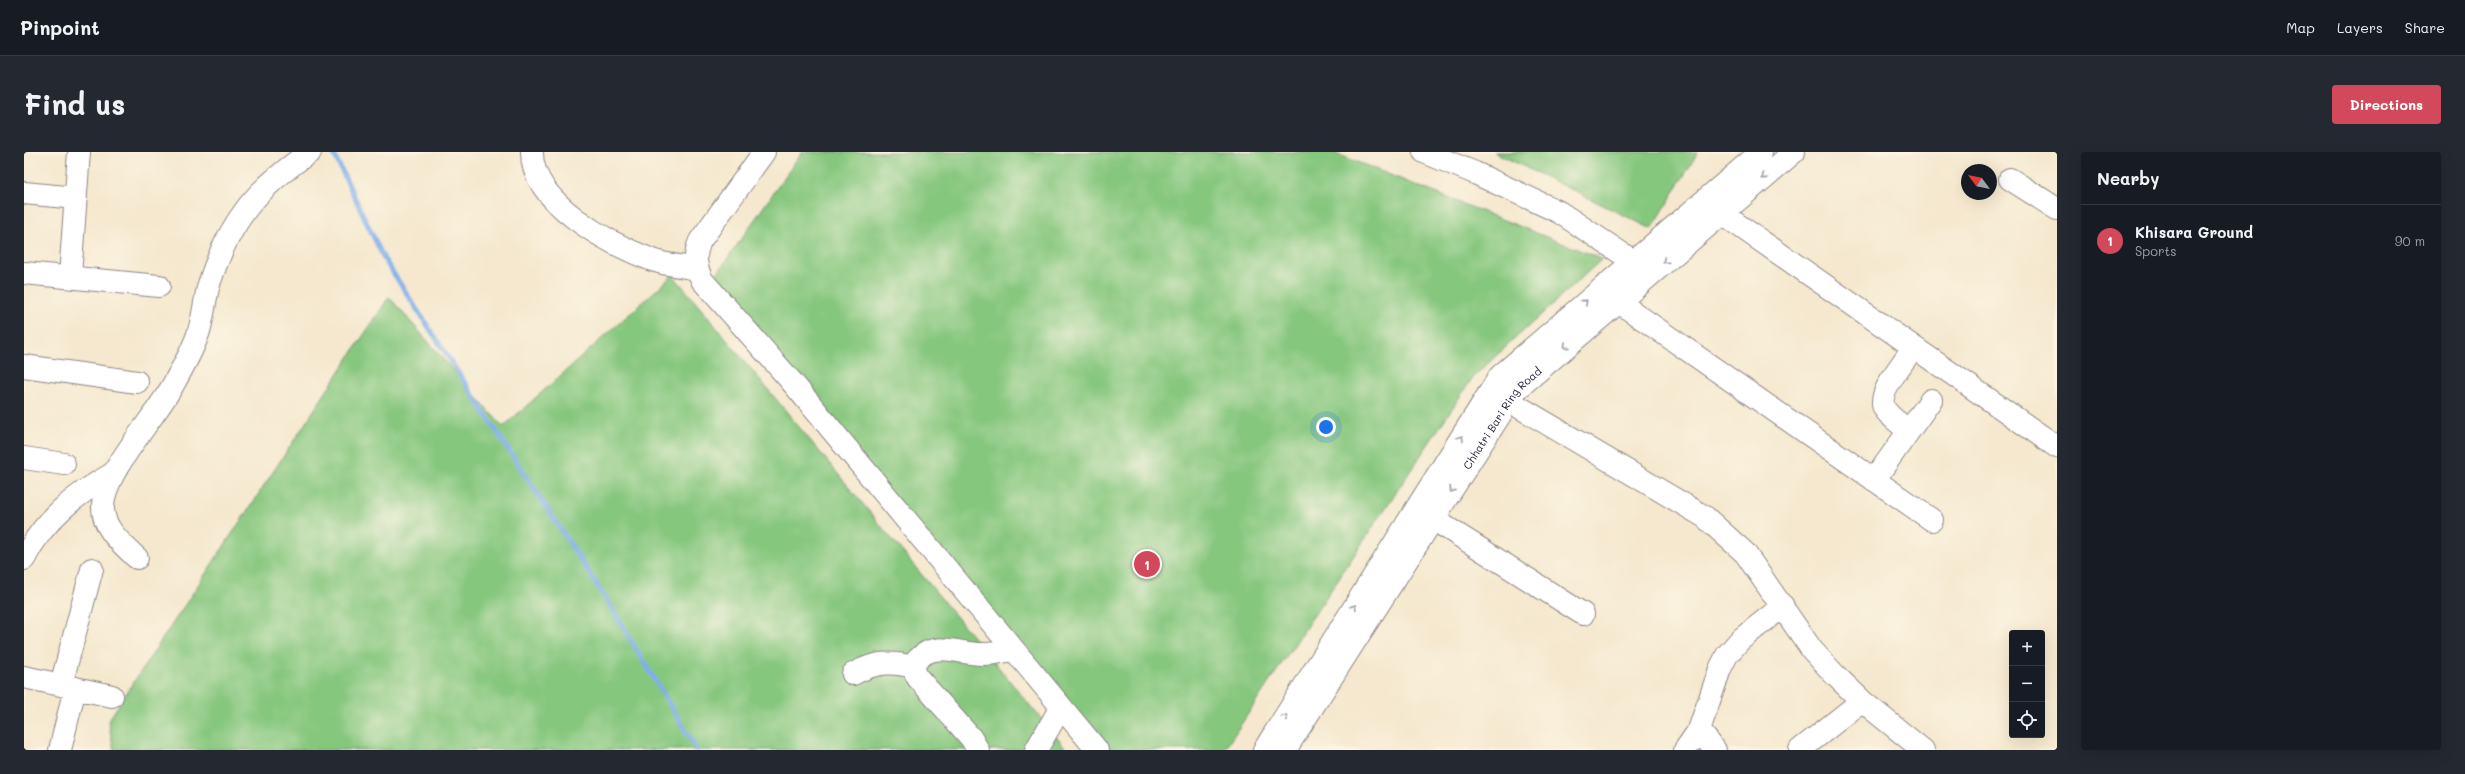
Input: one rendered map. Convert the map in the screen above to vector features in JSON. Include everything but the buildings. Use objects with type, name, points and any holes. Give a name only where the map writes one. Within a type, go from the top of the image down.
[{"type":"street","points":[[70,277],[79,152]]},
{"type":"street","points":[[137,558],[115,538],[107,524],[103,506],[114,473],[180,371],[197,338],[209,282],[224,246],[239,221],[247,208],[287,167],[310,152]]},
{"type":"street","points":[[532,152],[541,186],[568,214],[620,244],[652,260],[697,269]]},
{"type":"street","points":[[764,152],[700,242],[696,250],[697,269],[702,280],[792,382],[1097,750]]},
{"type":"street","points":[[1424,152],[1475,173],[1558,212],[1633,261]]},
{"type":"street","name":"Chhatri Bari Ring Road","points":[[1264,750],[1500,376],[1761,152]]},
{"type":"street","name":"Chhatri Bari Ring Road","points":[[1285,750],[1516,390],[1617,301],[1794,152]]},
{"type":"street","points":[[2010,179],[2057,209]]},
{"type":"street","points":[[24,193],[76,198]]},
{"type":"street","points":[[1721,213],[2057,447]]},
{"type":"street","points":[[24,273],[159,286]]},
{"type":"street","points":[[1617,301],[1932,520]]},
{"type":"street","points":[[1909,431],[1888,413],[1883,406],[1883,397],[1890,382],[1913,348]]},
{"type":"street","points":[[24,366],[137,382]]},
{"type":"street","points":[[1874,480],[1931,400]]},
{"type":"street","points":[[1509,401],[1705,517],[1745,552],[1812,650],[1862,701],[1923,750]]},
{"type":"street","points":[[24,458],[64,464]]},
{"type":"street","points":[[24,559],[34,539],[55,514],[87,488],[114,473]]},
{"type":"street","points":[[1433,519],[1583,614]]},
{"type":"street","points":[[60,750],[68,686],[92,569]]},
{"type":"street","points":[[1685,750],[1699,730],[1720,669],[1727,656],[1740,640],[1783,606]]},
{"type":"street","points":[[978,750],[971,738],[918,678],[914,667],[916,660],[922,655],[934,650],[949,649],[984,654],[1013,650]]},
{"type":"street","points":[[853,674],[875,663],[888,662],[914,667]]},
{"type":"street","points":[[24,677],[112,696]]},
{"type":"street","points":[[1808,748],[1862,701]]},
{"type":"street","points":[[1040,747],[1060,707]]},
{"type":"street","points":[[1699,730],[1715,750]]},
{"type":"green space","points":[[802,152],[1332,152],[1602,259],[1473,377],[1224,750],[1093,750],[716,275]]},
{"type":"green space","points":[[1494,152],[1698,152],[1652,229]]},
{"type":"green space","points":[[673,275],[1067,750],[114,750],[108,721],[389,297],[503,427]]},
{"type":"waterway","points":[[333,152],[384,259],[608,602],[697,750]]},
{"type":"place","name":"Khisara Ground","points":[[1147,564]]}]
